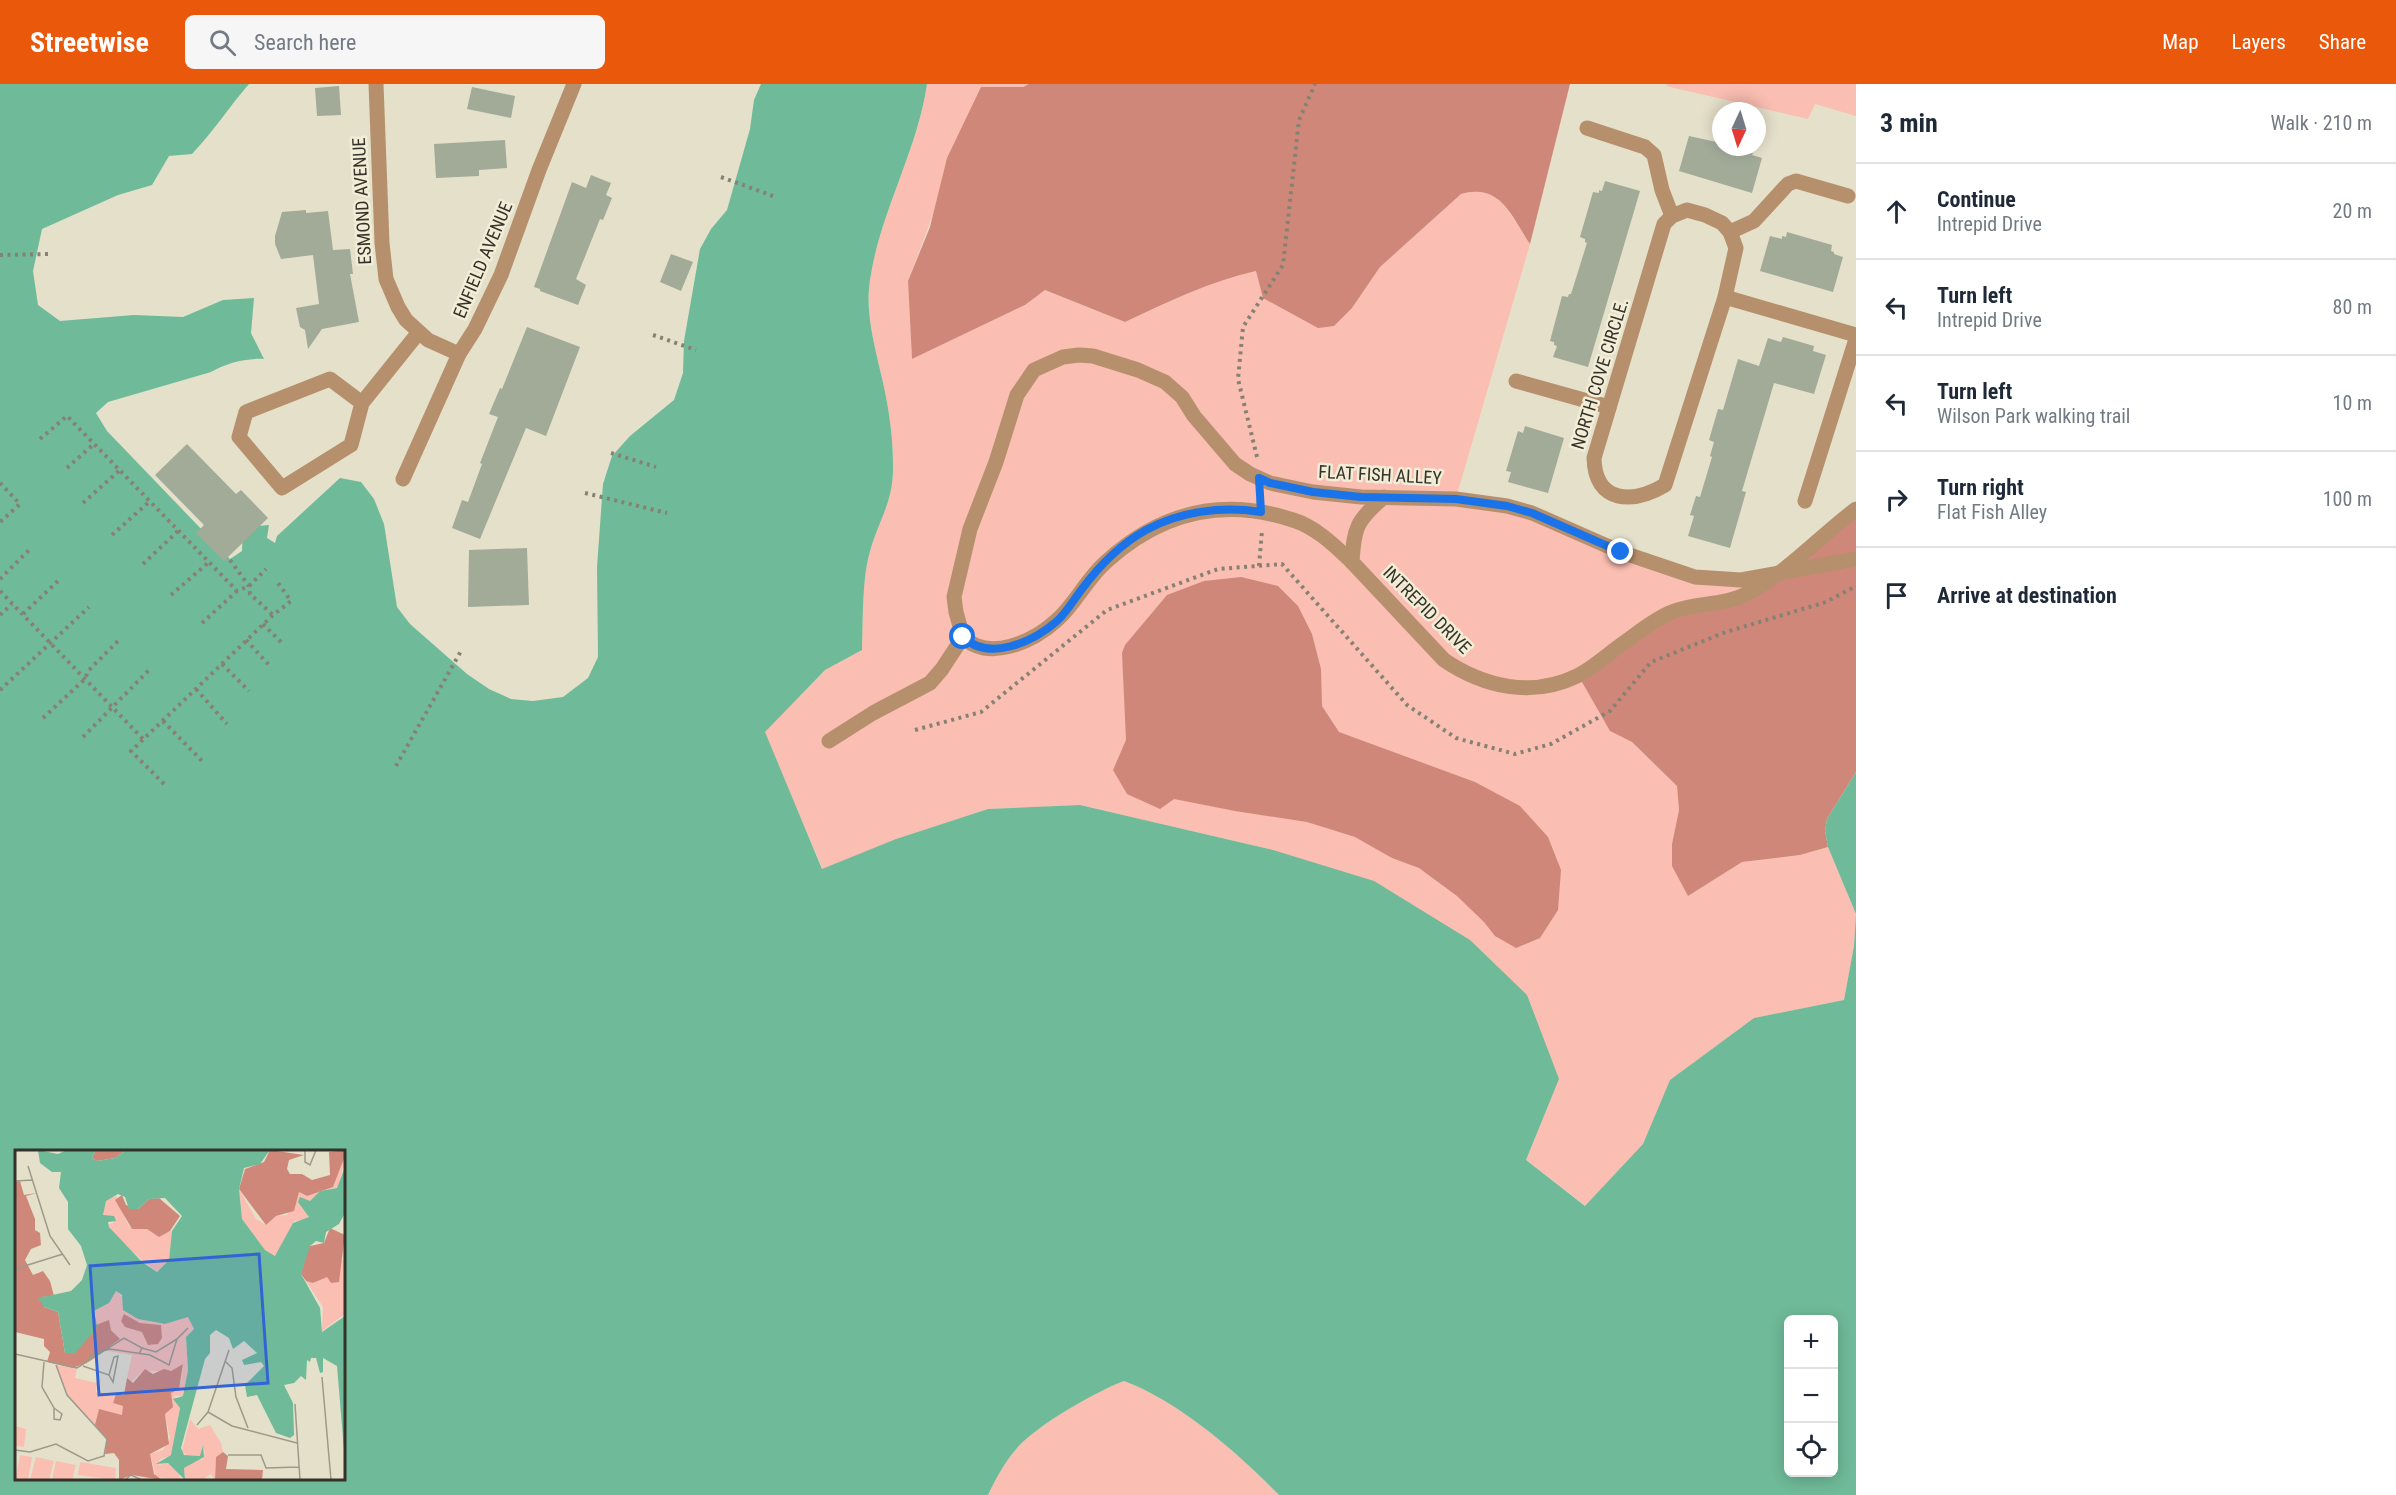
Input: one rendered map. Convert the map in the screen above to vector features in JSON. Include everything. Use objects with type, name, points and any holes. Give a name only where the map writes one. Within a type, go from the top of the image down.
[{"type":"street","name":"ESMOND AVENUE","points":[[376,84],[382,243],[387,279],[398,308],[406,320],[428,340],[459,354]]},
{"type":"street","name":"ENFIELD AVENUE","points":[[403,479],[459,354],[475,329],[501,275],[527,208],[538,170],[574,84]]},
{"type":"street","points":[[1587,128],[1645,147],[1654,155],[1662,190],[1672,216],[1687,210],[1705,214],[1722,222],[1730,232],[1754,221],[1788,184],[1796,181],[1848,196]]},
{"type":"street","name":"NORTH COVE CIRCLE.","points":[[1672,216],[1664,224],[1594,458],[1594,474],[1602,485],[1616,495],[1632,498],[1650,494],[1665,485],[1725,297],[1736,248],[1730,232]]},
{"type":"street","points":[[1725,297],[1856,335]]},
{"type":"street","points":[[362,403],[330,379],[246,412],[239,437],[282,488],[351,445],[362,403],[419,332]]},
{"type":"street","points":[[1806,501],[1856,339]]},
{"type":"street","name":"FLAT FISH ALLEY","points":[[963,637],[954,597],[970,529],[996,462],[1017,395],[1034,370],[1063,357],[1093,356],[1138,370],[1165,382],[1182,397],[1194,417],[1235,464],[1270,483],[1313,492],[1456,499],[1507,506],[1532,513],[1621,552],[1695,577],[1741,580],[1856,559]]},
{"type":"street","points":[[1516,381],[1609,407]]},
{"type":"street","points":[[1352,562],[1354,535],[1364,514],[1384,497]]},
{"type":"street","name":"INTREPID DRIVE","points":[[963,637],[972,645],[983,649],[1008,647],[1044,631],[1058,620],[1104,563],[1145,531],[1169,520],[1225,509],[1261,512],[1293,520],[1311,528],[1332,544],[1352,562],[1444,660],[1461,672],[1508,688],[1531,689],[1578,675],[1672,612],[1723,602],[1747,594],[1780,572],[1856,509]]},
{"type":"street","points":[[829,741],[873,713],[930,683],[963,637]]},
{"type":"path","points":[[1259,478],[1257,448],[1238,379],[1243,327],[1283,265],[1299,120],[1315,84]]},
{"type":"path","points":[[721,177],[773,196]]},
{"type":"path","points":[[0,255],[51,254]]},
{"type":"path","points":[[653,334],[696,350]]},
{"type":"path","points":[[40,439],[67,416],[237,591]]},
{"type":"path","points":[[67,468],[94,444]]},
{"type":"path","points":[[611,453],[656,467]]},
{"type":"path","points":[[83,503],[120,470]]},
{"type":"path","points":[[0,483],[20,504],[0,522]]},
{"type":"path","points":[[585,493],[667,513]]},
{"type":"path","points":[[112,535],[150,501]]},
{"type":"path","points":[[1259,566],[1263,531],[1261,512]]},
{"type":"path","points":[[143,564],[178,531]]},
{"type":"path","points":[[0,579],[32,548]]},
{"type":"path","points":[[230,560],[249,586],[250,594],[273,615]]},
{"type":"path","points":[[171,595],[209,562]]},
{"type":"path","points":[[915,730],[981,712],[1107,610],[1218,569],[1282,564],[1407,705],[1456,738],[1515,754],[1551,744],[1610,711],[1651,662],[1726,632],[1826,602],[1856,586]]},
{"type":"path","points":[[202,623],[237,591],[249,586],[266,569]]},
{"type":"path","points":[[23,614],[60,579]]},
{"type":"path","points":[[164,784],[131,751],[263,624],[291,601],[278,583]]},
{"type":"path","points":[[0,591],[143,739]]},
{"type":"path","points":[[0,615],[12,604]]},
{"type":"path","points":[[0,690],[89,607]]},
{"type":"path","points":[[263,624],[284,645]]},
{"type":"path","points":[[43,718],[85,679],[88,671],[119,640]]},
{"type":"path","points":[[246,640],[270,666]]},
{"type":"path","points":[[396,765],[461,651]]},
{"type":"path","points":[[222,664],[249,691]]},
{"type":"path","points":[[83,737],[150,669]]},
{"type":"path","points":[[196,689],[227,724]]},
{"type":"path","points":[[163,721],[202,761]]},
{"type":"shaded area","points":[[0,84],[249,84],[192,154],[169,156],[152,185],[118,195],[42,229],[33,271],[38,305],[60,321],[134,315],[183,317],[223,300],[254,298],[251,333],[264,359],[236,362],[211,372],[108,402],[96,413],[107,431],[230,559],[242,551],[243,527],[269,525],[267,538],[275,543],[277,536],[340,478],[361,482],[374,499],[384,524],[397,607],[410,624],[467,674],[489,689],[511,699],[533,701],[563,697],[588,678],[598,657],[597,567],[603,484],[612,456],[630,436],[674,400],[683,373],[684,341],[700,249],[711,229],[727,210],[750,129],[754,100],[761,84],[927,84],[915,134],[882,230],[870,280],[869,315],[888,407],[893,478],[888,501],[869,555],[865,577],[862,650],[825,670],[765,732],[822,869],[896,839],[988,809],[1080,805],[1273,850],[1374,881],[1470,940],[1527,995],[1559,1079],[1526,1160],[1585,1206],[1643,1144],[1670,1080],[1754,1018],[1844,1000],[1854,946],[1856,914],[1856,1495],[1279,1495],[1245,1462],[1187,1415],[1145,1390],[1124,1381],[1067,1410],[1038,1429],[1017,1448],[988,1495],[0,1495]]},
{"type":"shaded area","points":[[927,84],[1029,84],[1023,87],[981,87],[908,281],[912,359],[1025,305],[1045,290],[1125,322],[1195,290],[1230,277],[1256,271],[1352,308],[1380,267],[1461,194],[1486,193],[1503,204],[1530,244],[1456,498],[1507,506],[1695,577],[1766,576],[1610,731],[1632,742],[1677,786],[1679,810],[1672,844],[1688,896],[1742,862],[1800,855],[1828,847],[1856,914],[1854,946],[1844,1000],[1754,1018],[1670,1080],[1643,1144],[1586,1206],[1526,1160],[1559,1079],[1273,850],[1080,805],[988,809],[896,839],[823,870],[764,732],[825,670],[862,650],[865,577],[869,555],[888,500],[893,477],[888,407],[869,315],[870,280],[882,230],[915,134]]},
{"type":"shaded area","points":[[1029,84],[1570,84],[1530,244],[1510,213],[1495,198],[1486,193],[1461,194],[1380,267],[1352,308],[1334,326],[1318,328],[1263,298],[1256,271],[1206,286],[1125,322],[1045,290],[1025,305],[912,359],[908,281],[930,227],[947,158],[981,87],[1023,87]]},
{"type":"shaded area","points":[[1667,84],[1856,84],[1856,116],[1815,104],[1808,119],[1766,109],[1766,102],[1735,102],[1666,86]]},
{"type":"shaded area","points":[[1856,509],[1856,772],[1827,819],[1825,831],[1828,847],[1800,855],[1742,862],[1688,896],[1672,866],[1672,844],[1679,810],[1677,786],[1632,742],[1610,731],[1578,675],[1648,626],[1747,594]]},
{"type":"shaded area","points":[[1241,577],[1278,586],[1298,606],[1312,634],[1321,669],[1322,706],[1339,732],[1475,782],[1520,806],[1548,837],[1561,870],[1558,910],[1540,938],[1516,948],[1495,936],[1457,896],[1419,868],[1392,858],[1355,837],[1307,822],[1174,799],[1160,809],[1127,794],[1113,770],[1126,740],[1122,653],[1125,645],[1167,595],[1204,581]]},
{"type":"shaded area","points":[[1856,772],[1856,914],[1828,847],[1825,831],[1827,819]]},
{"type":"shaded area","points":[[1124,1381],[1145,1390],[1187,1415],[1245,1462],[1279,1495],[988,1495],[1005,1465],[1026,1439],[1067,1410]]},
{"type":"building","points":[[339,86],[341,115],[317,116],[315,88]]},
{"type":"building","points":[[472,87],[515,96],[511,118],[467,109]]},
{"type":"building","points":[[1689,136],[1712,141],[1712,156],[1762,158],[1752,193],[1679,171]]},
{"type":"building","points":[[505,140],[507,168],[479,170],[479,176],[436,178],[434,144]]},
{"type":"building","points":[[591,175],[611,183],[606,195],[612,198],[603,220],[600,219],[576,279],[586,285],[578,305],[534,287],[572,182],[586,188]]},
{"type":"building","points":[[1605,181],[1640,191],[1588,367],[1553,357],[1557,346],[1550,341],[1562,296],[1568,297],[1571,294],[1587,243],[1580,237],[1593,192],[1602,191]]},
{"type":"building","points":[[306,210],[306,213],[328,211],[333,250],[350,249],[353,274],[350,274],[359,322],[322,329],[308,349],[305,330],[300,327],[296,308],[319,304],[313,255],[281,259],[275,244],[282,212]]},
{"type":"building","points":[[1787,232],[1832,245],[1831,251],[1843,257],[1833,292],[1760,271],[1770,236],[1782,239],[1782,236],[1786,237]]},
{"type":"building","points":[[671,254],[693,262],[681,291],[660,282]]},
{"type":"building","points":[[527,327],[580,347],[546,436],[526,428],[480,539],[452,528],[462,500],[468,502],[498,417],[489,414],[500,388],[502,389]]},
{"type":"building","points":[[1783,337],[1814,346],[1813,351],[1826,355],[1814,394],[1774,383],[1742,491],[1746,492],[1730,548],[1688,536],[1694,516],[1690,515],[1696,496],[1700,497],[1712,457],[1710,456],[1714,442],[1709,440],[1718,409],[1723,410],[1738,359],[1759,366],[1768,338],[1781,342]]},
{"type":"building","points":[[1525,426],[1564,438],[1548,493],[1508,482],[1511,472],[1506,471],[1518,431],[1523,433]]},
{"type":"building","points":[[187,444],[236,494],[241,490],[268,518],[224,561],[196,533],[204,525],[155,475]]},
{"type":"building","points":[[527,548],[529,605],[468,607],[469,550]]},
{"type":"route","points":[[963,637],[972,645],[983,649],[1008,647],[1044,631],[1058,620],[1104,563],[1145,531],[1169,520],[1197,513],[1225,509],[1261,512],[1259,478],[1270,483],[1313,492],[1361,497],[1456,499],[1507,506],[1532,513],[1621,552]]}]
